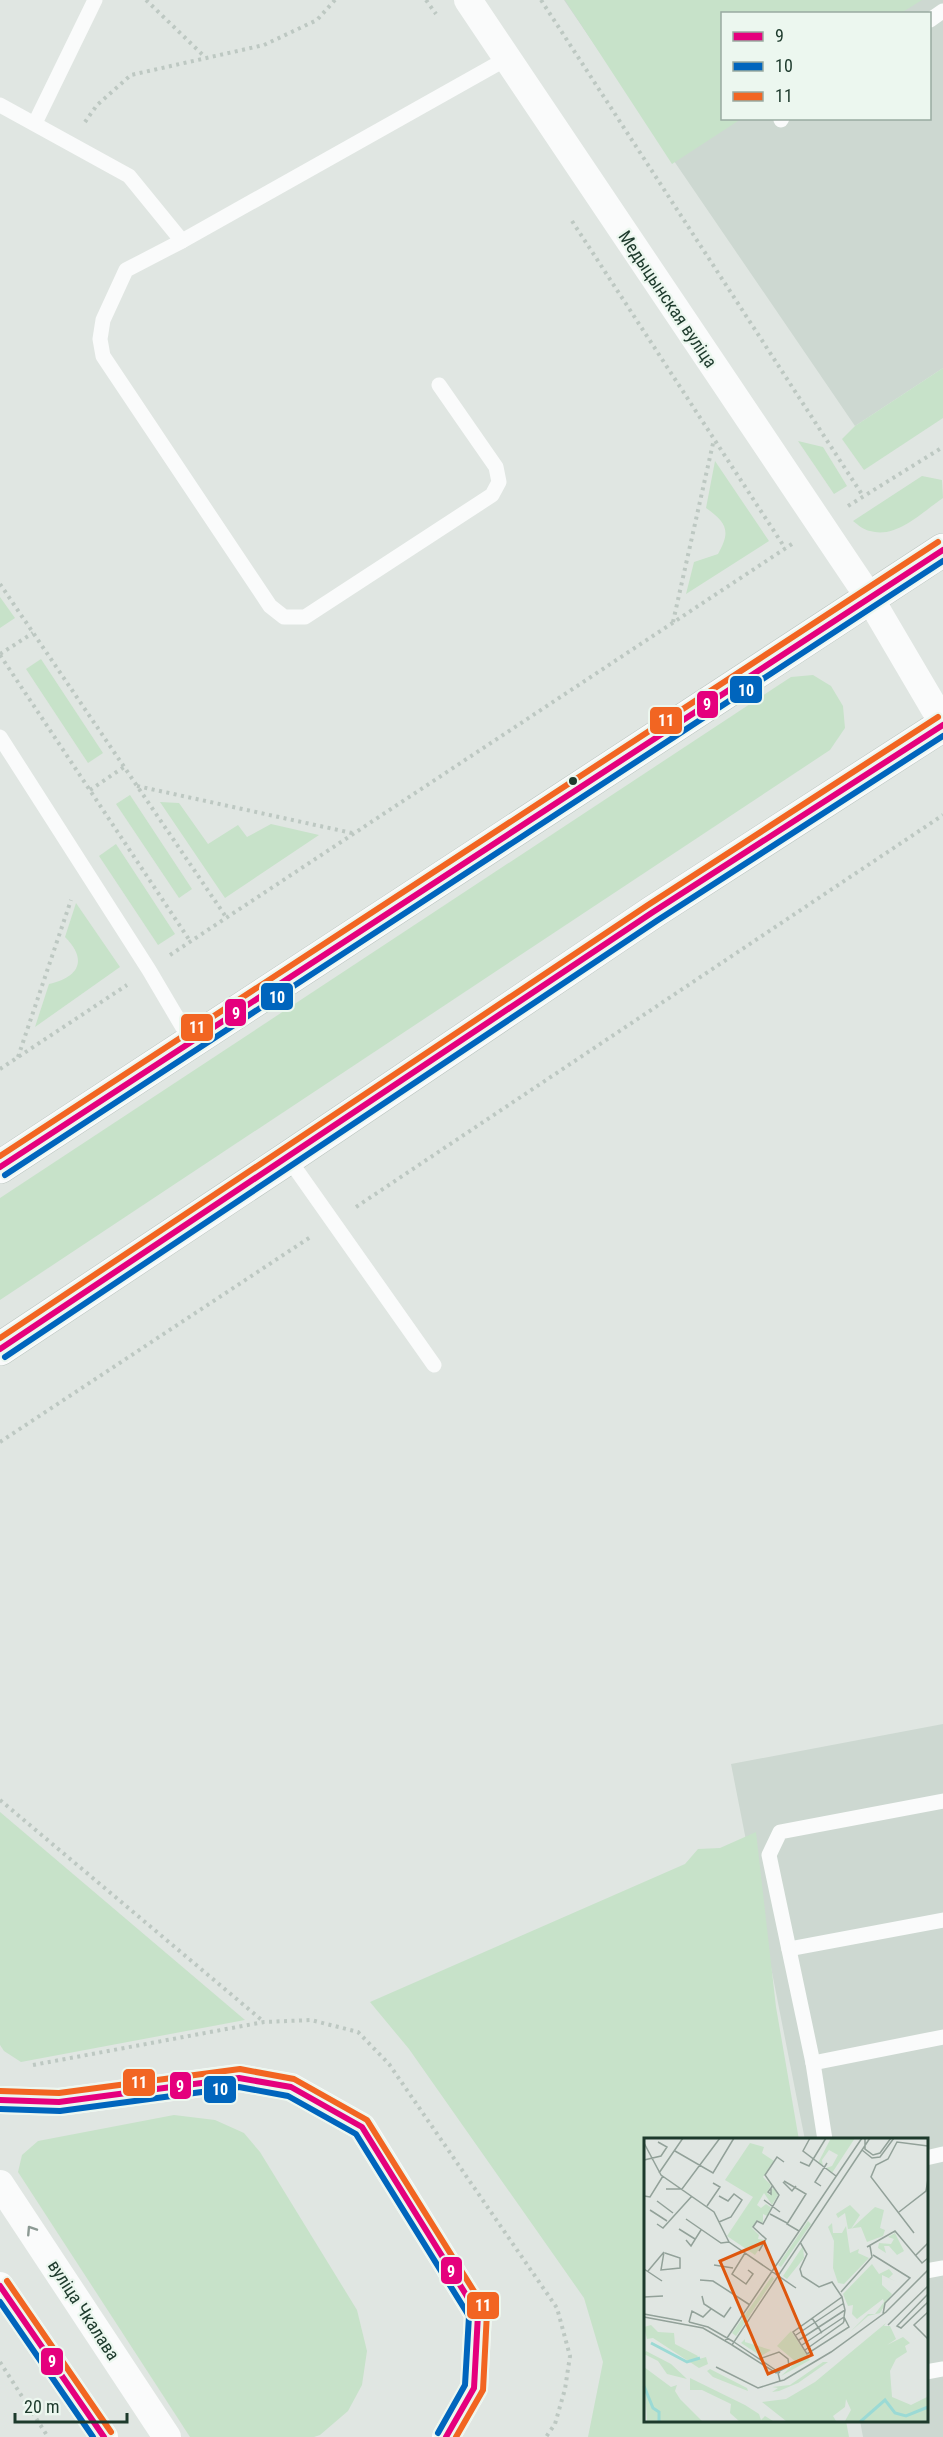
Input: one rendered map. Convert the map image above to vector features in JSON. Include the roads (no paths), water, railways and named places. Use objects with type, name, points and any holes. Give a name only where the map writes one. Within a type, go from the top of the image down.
[{"type":"main road","points":[[0,1167],[943,550]]},
{"type":"main road","points":[[0,1349],[653,912],[943,724]]},
{"type":"street","name":"Медыцынская вуліца","points":[[468,0],[869,597],[943,724]]},
{"type":"street","points":[[0,2100],[59,2102],[239,2078],[291,2087],[362,2127],[477,2314],[474,2388],[446,2437]]},
{"type":"street","name":"вуліца Чкалава","points":[[0,2184],[167,2437]]},
{"type":"street","points":[[0,2286],[104,2437]]},
{"type":"lane","points":[[35,123],[95,0]]},
{"type":"lane","points":[[440,385],[496,467],[499,482],[492,495],[305,617],[284,617],[270,606],[103,356],[100,339],[103,320],[126,270],[182,241],[506,58]]},
{"type":"lane","points":[[0,105],[129,176],[182,241]]},
{"type":"lane","points":[[0,736],[149,970],[192,1043]]},
{"type":"lane","points":[[288,1158],[434,1365]]},
{"type":"lane","points":[[825,2138],[813,2063],[769,1855],[780,1832],[943,1801]]},
{"type":"lane","points":[[789,1949],[943,1920]]},
{"type":"lane","points":[[813,2063],[943,2037]]},
{"type":"lane","points":[[928,2158],[943,2154]]},
{"type":"lane","points":[[928,2271],[943,2268]]},
{"type":"lane","points":[[928,2372],[943,2369]]}]
